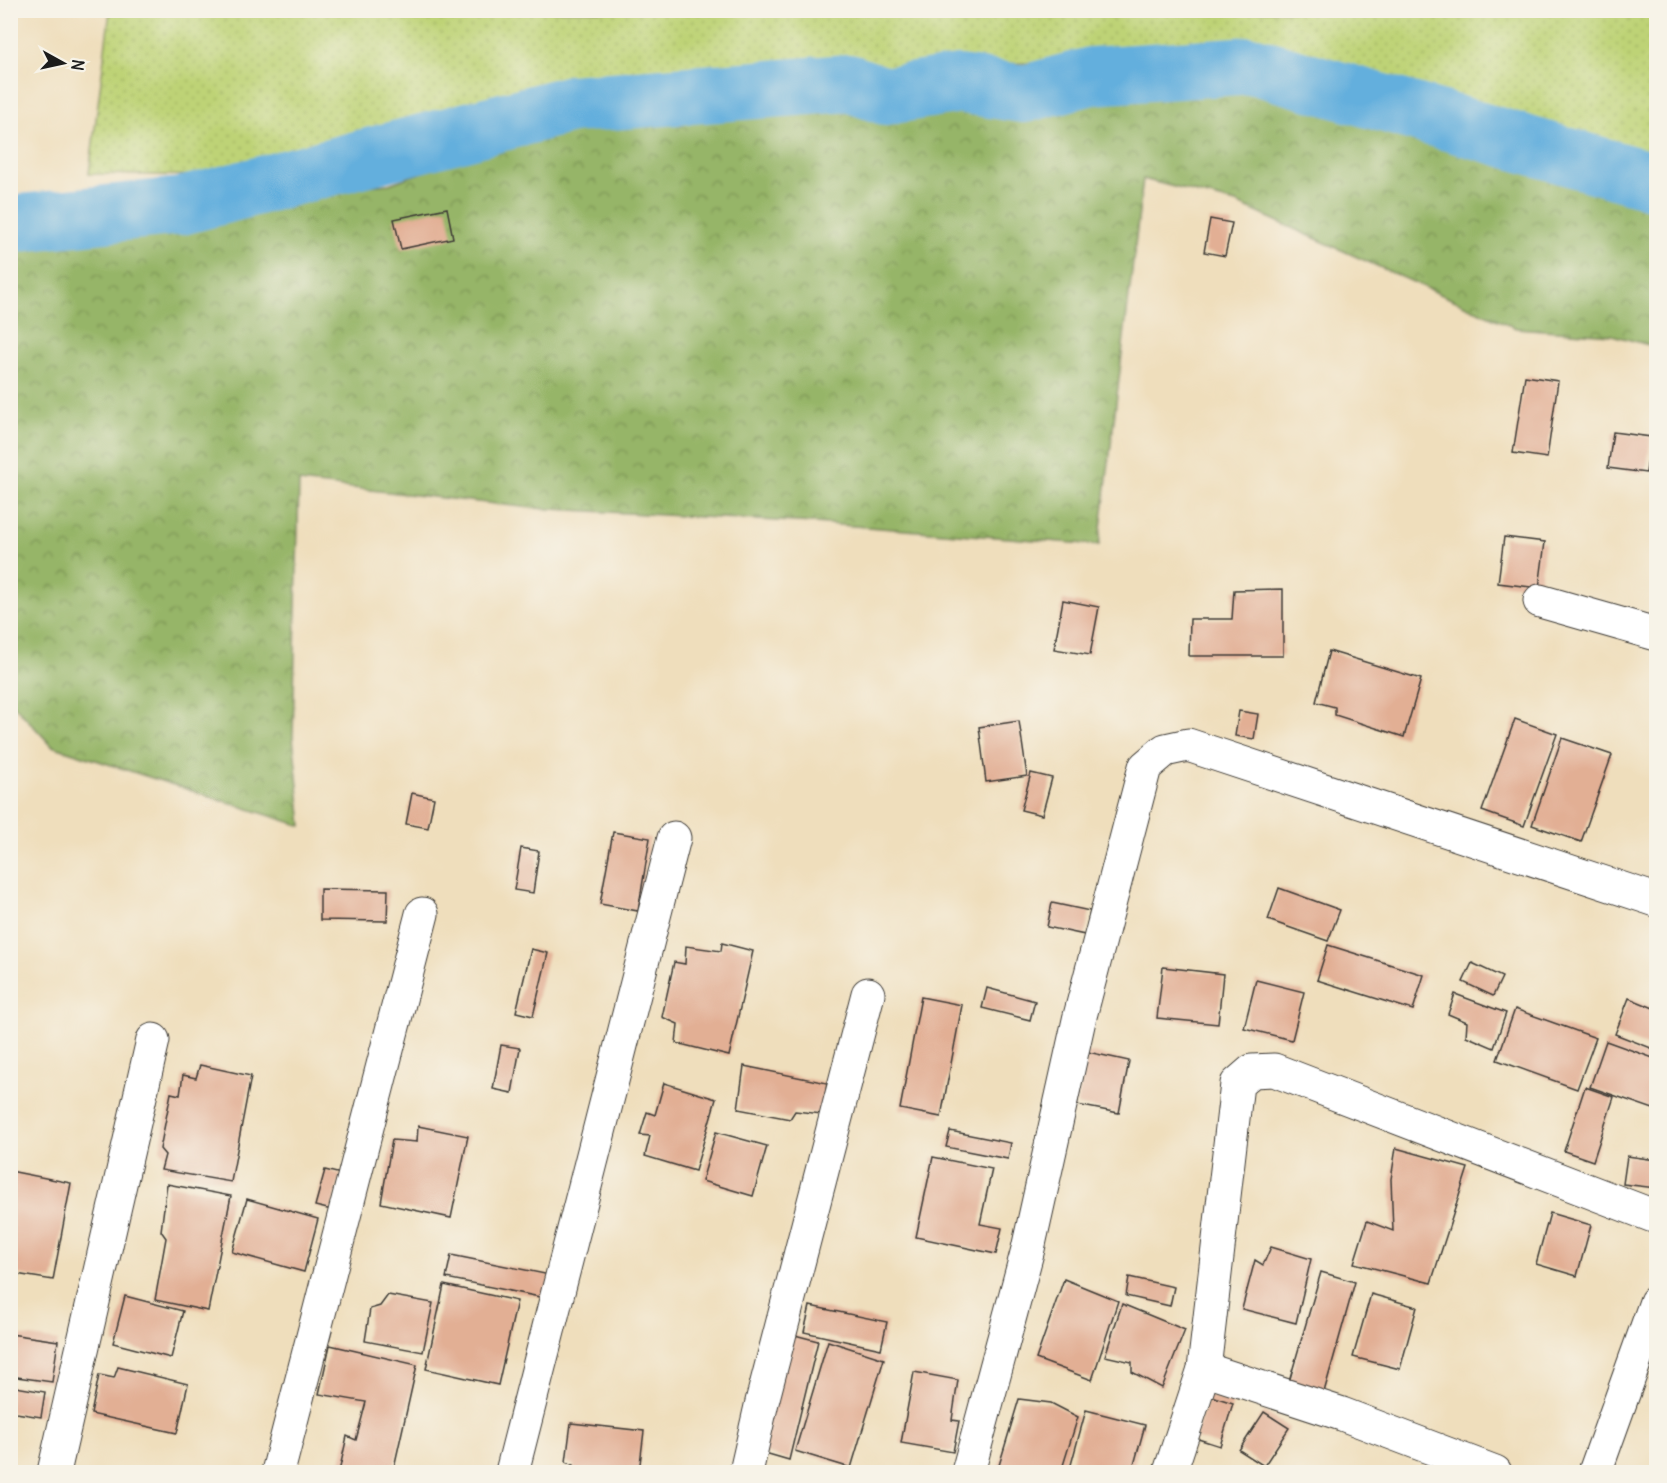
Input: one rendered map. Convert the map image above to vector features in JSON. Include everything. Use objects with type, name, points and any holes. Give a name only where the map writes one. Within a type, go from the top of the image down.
[{"type":"street","points":[[1539,601],[1656,634]]},
{"type":"street","points":[[968,1473],[1028,1249],[1079,1020],[1145,768],[1165,750],[1188,745],[1656,900]]},
{"type":"street","points":[[512,1473],[674,838]]},
{"type":"street","points":[[278,1473],[422,914]]},
{"type":"street","points":[[746,1473],[765,1390],[868,994]]},
{"type":"street","points":[[54,1473],[153,1040]]},
{"type":"street","points":[[1170,1473],[1204,1369],[1237,1084],[1252,1071],[1274,1070],[1656,1217]]},
{"type":"street","points":[[1595,1473],[1656,1302]]},
{"type":"street","points":[[1204,1369],[1342,1414],[1495,1473]]},
{"type":"green space","points":[[110,11],[1656,11],[1656,155],[1281,57],[951,65],[637,82],[226,176],[89,174]]},
{"type":"green space","points":[[1136,85],[1284,88],[1464,140],[1635,205],[1656,209],[1656,347],[1612,335],[1516,328],[1236,203],[1143,179],[1099,545],[815,523],[532,508],[299,482],[293,737],[302,826],[52,746],[11,702],[10,239],[84,229],[176,229],[286,192],[389,184],[558,124],[661,107],[801,98],[1025,105]]},
{"type":"building","points":[[447,208],[453,238],[401,249],[394,219]]},
{"type":"building","points":[[1210,219],[1232,223],[1225,256],[1204,252]]},
{"type":"building","points":[[1525,376],[1558,381],[1547,458],[1513,453]]},
{"type":"building","points":[[1613,432],[1651,437],[1646,473],[1608,468]]},
{"type":"building","points":[[1504,537],[1545,542],[1539,588],[1498,583]]},
{"type":"building","points":[[1283,589],[1283,656],[1189,656],[1190,619],[1232,619],[1234,590]]},
{"type":"building","points":[[1063,600],[1099,607],[1090,655],[1054,649]]},
{"type":"building","points":[[1329,651],[1421,679],[1404,737],[1335,715],[1335,707],[1316,702]]},
{"type":"building","points":[[1239,711],[1258,714],[1254,739],[1235,736]]},
{"type":"building","points":[[1515,719],[1557,734],[1524,826],[1482,811]]},
{"type":"building","points":[[1019,721],[1027,776],[986,782],[979,727]]},
{"type":"building","points":[[1562,738],[1612,755],[1581,842],[1532,825]]},
{"type":"building","points":[[1031,773],[1052,778],[1042,815],[1021,810]]},
{"type":"building","points":[[412,793],[434,798],[428,828],[406,824]]},
{"type":"building","points":[[613,832],[650,838],[638,911],[600,904]]},
{"type":"building","points":[[521,848],[539,851],[533,893],[514,890]]},
{"type":"building","points":[[1279,888],[1340,910],[1328,941],[1268,920]]},
{"type":"building","points":[[320,889],[388,890],[387,921],[320,920]]},
{"type":"building","points":[[1052,903],[1090,911],[1085,935],[1047,927]]},
{"type":"building","points":[[722,943],[753,951],[729,1056],[676,1043],[678,1024],[662,1017],[674,962],[685,964],[686,946],[721,951]]},
{"type":"building","points":[[1328,945],[1424,975],[1413,1010],[1317,980]]},
{"type":"building","points":[[531,949],[548,953],[533,1016],[516,1012]]},
{"type":"building","points":[[1472,963],[1502,977],[1493,996],[1463,982]]},
{"type":"building","points":[[1163,967],[1223,974],[1218,1024],[1157,1018]]},
{"type":"building","points":[[1256,980],[1304,992],[1292,1040],[1244,1028]]},
{"type":"building","points":[[987,988],[1035,1001],[1030,1020],[982,1008]]},
{"type":"building","points":[[1455,994],[1506,1013],[1494,1048],[1466,1036],[1467,1022],[1448,1014]]},
{"type":"building","points":[[921,997],[962,1005],[941,1117],[900,1109]]},
{"type":"building","points":[[1629,998],[1656,1009],[1656,1050],[1615,1034]]},
{"type":"building","points":[[1515,1009],[1596,1038],[1577,1089],[1497,1060]]},
{"type":"building","points":[[1606,1041],[1656,1059],[1656,1110],[1590,1087]]},
{"type":"building","points":[[501,1045],[520,1048],[512,1093],[493,1089]]},
{"type":"building","points":[[1088,1052],[1129,1061],[1119,1113],[1077,1105]]},
{"type":"building","points":[[200,1065],[251,1076],[231,1182],[161,1170],[165,1155],[160,1149],[171,1093],[180,1095],[183,1075],[196,1078]]},
{"type":"building","points":[[744,1066],[827,1083],[822,1114],[795,1111],[790,1119],[738,1109]]},
{"type":"building","points":[[664,1083],[716,1099],[695,1171],[645,1156],[650,1136],[640,1135],[647,1112],[655,1115]]},
{"type":"building","points":[[1585,1087],[1614,1097],[1593,1161],[1564,1151]]},
{"type":"building","points":[[418,1126],[468,1136],[451,1218],[381,1203],[392,1140],[417,1142]]},
{"type":"building","points":[[950,1131],[1011,1143],[1008,1159],[946,1147]]},
{"type":"building","points":[[716,1132],[767,1146],[753,1196],[702,1181]]},
{"type":"building","points":[[1396,1148],[1468,1168],[1431,1283],[1354,1263],[1367,1221],[1393,1231],[1391,1179]]},
{"type":"building","points":[[1627,1156],[1656,1160],[1656,1188],[1623,1184]]},
{"type":"building","points":[[933,1157],[992,1169],[980,1224],[1002,1228],[996,1254],[916,1237]]},
{"type":"building","points":[[325,1170],[341,1174],[332,1210],[315,1206]]},
{"type":"building","points":[[10,1171],[71,1183],[53,1280],[10,1273]]},
{"type":"building","points":[[167,1184],[231,1196],[208,1311],[155,1300],[166,1238],[161,1231]]},
{"type":"building","points":[[247,1199],[318,1219],[304,1272],[232,1252]]},
{"type":"building","points":[[1550,1213],[1591,1225],[1577,1276],[1536,1264]]},
{"type":"building","points":[[1271,1247],[1311,1259],[1296,1323],[1242,1309],[1255,1260],[1263,1265]]},
{"type":"building","points":[[451,1255],[550,1275],[545,1298],[446,1278]]},
{"type":"building","points":[[1321,1272],[1355,1282],[1324,1392],[1289,1382]]},
{"type":"building","points":[[1129,1277],[1174,1287],[1170,1306],[1126,1296]]},
{"type":"building","points":[[1064,1279],[1118,1301],[1092,1380],[1036,1359]]},
{"type":"building","points":[[444,1285],[517,1301],[498,1385],[426,1369]]},
{"type":"building","points":[[1371,1294],[1417,1307],[1400,1369],[1353,1357]]},
{"type":"building","points":[[388,1295],[433,1303],[423,1352],[365,1341],[370,1309],[380,1306]]},
{"type":"building","points":[[125,1296],[183,1311],[171,1358],[113,1343]]},
{"type":"building","points":[[1122,1304],[1185,1330],[1162,1388],[1132,1372],[1132,1362],[1105,1356]]},
{"type":"building","points":[[810,1306],[887,1322],[881,1349],[804,1332]]},
{"type":"building","points":[[787,1333],[818,1341],[789,1460],[758,1451]]},
{"type":"building","points":[[10,1334],[58,1341],[52,1382],[10,1376]]},
{"type":"building","points":[[828,1341],[884,1359],[851,1468],[795,1451]]},
{"type":"building","points":[[330,1345],[417,1365],[393,1472],[339,1472],[347,1436],[356,1440],[366,1402],[319,1394]]},
{"type":"building","points":[[118,1367],[188,1384],[177,1433],[91,1414],[99,1375],[114,1378]]},
{"type":"building","points":[[914,1372],[958,1380],[952,1420],[959,1421],[953,1452],[901,1443]]},
{"type":"building","points":[[10,1386],[45,1392],[41,1417],[10,1412]]},
{"type":"building","points":[[1208,1395],[1233,1403],[1220,1446],[1195,1438]]},
{"type":"building","points":[[1019,1399],[1051,1403],[1078,1417],[1061,1472],[997,1472]]},
{"type":"building","points":[[1086,1410],[1145,1425],[1132,1472],[1069,1472]]},
{"type":"building","points":[[1264,1412],[1289,1428],[1264,1466],[1239,1450]]},
{"type":"building","points":[[571,1423],[644,1431],[639,1472],[573,1472],[574,1465],[566,1462]]},
{"type":"waterway","points":[[10,224],[181,206],[571,104],[849,83],[885,96],[959,84],[1024,94],[1091,76],[1252,65],[1656,182]]}]
